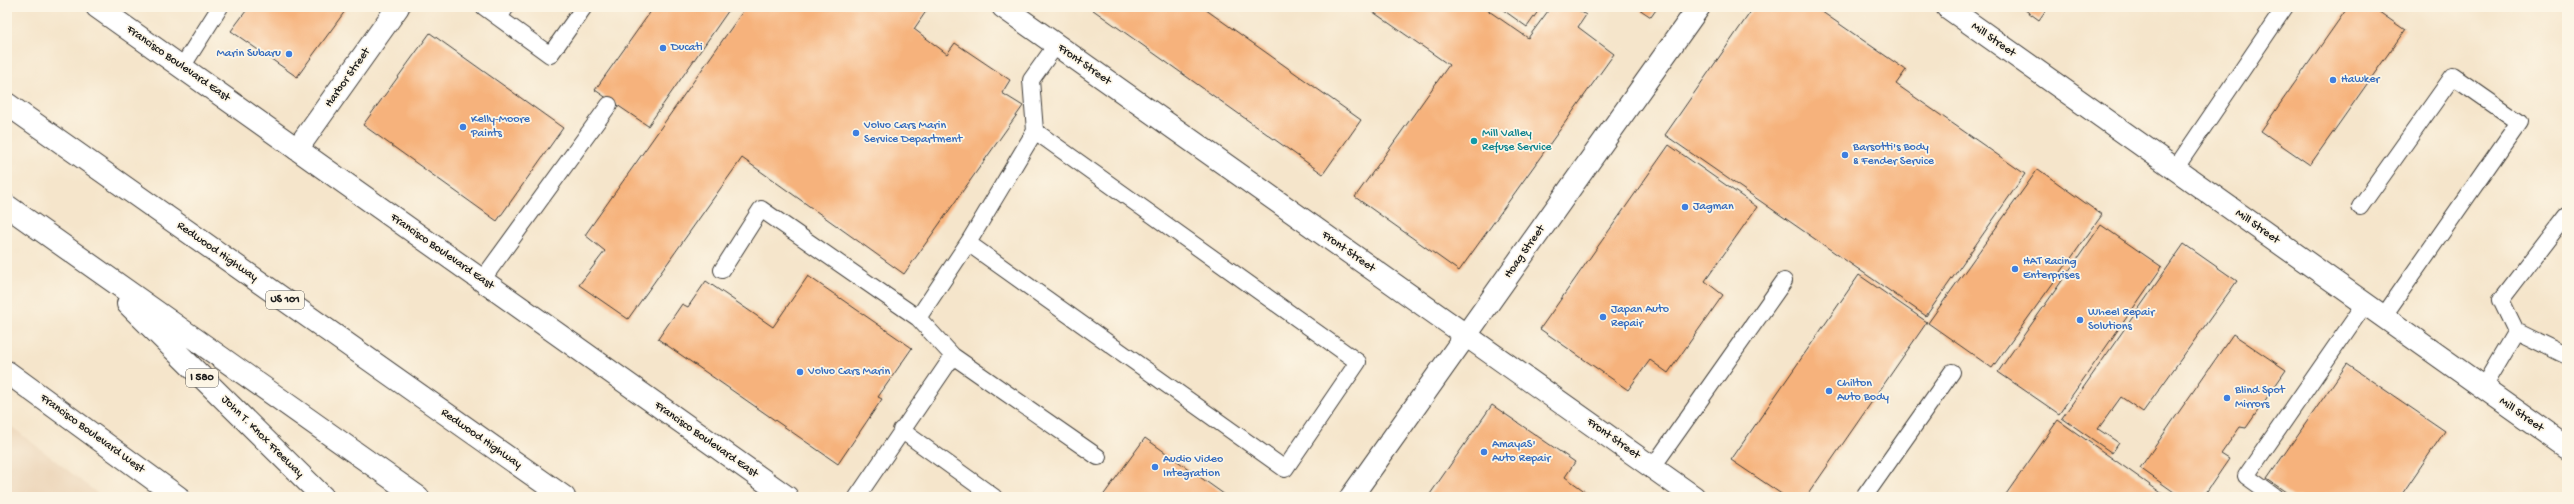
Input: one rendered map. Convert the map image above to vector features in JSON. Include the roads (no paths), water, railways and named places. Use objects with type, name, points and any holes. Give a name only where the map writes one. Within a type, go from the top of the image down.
[{"type":"main road","name":"Francisco Boulevard East","points":[[97,7],[787,497]]},
{"type":"main road","name":"Harbor Street","points":[[297,149],[398,7]]},
{"type":"main road","name":"Front Street","points":[[1003,7],[1694,497]]},
{"type":"main road","name":"Hoag Street","points":[[1351,497],[1699,7]]},
{"type":"main road","name":"Mill Street","points":[[1947,7],[2567,447]]},
{"type":"main road","name":"Redwood Highway","points":[[7,104],[564,497]]},
{"type":"main road","points":[[7,206],[418,497]]},
{"type":"main road","name":"John T. Knox Freeway","points":[[82,259],[323,497]]},
{"type":"main road","name":"Francisco Boulevard West","points":[[7,372],[178,497]]},
{"type":"lane","points":[[182,67],[220,7]]},
{"type":"lane","points":[[484,7],[502,12],[550,55],[584,7]]},
{"type":"lane","points":[[2176,169],[2285,7]]},
{"type":"lane","points":[[918,318],[968,242],[1035,131],[1031,80],[1056,45]]},
{"type":"lane","points":[[2360,207],[2453,76],[2519,122],[2383,317]]},
{"type":"lane","points":[[482,280],[609,105]]},
{"type":"lane","points":[[968,242],[1285,470],[1358,362],[1035,131]]},
{"type":"lane","points":[[722,270],[761,209],[918,318],[953,356],[1098,457]]},
{"type":"lane","points":[[2567,214],[2501,300],[2516,331],[2567,356]]},
{"type":"lane","points":[[1652,468],[1784,280]]},
{"type":"lane","points":[[2276,497],[2246,476],[2365,304]]},
{"type":"lane","points":[[2483,388],[2516,331]]},
{"type":"lane","points":[[857,497],[901,430],[953,356]]},
{"type":"lane","points":[[1864,497],[1952,372]]},
{"type":"lane","points":[[901,430],[994,497]]},
{"type":"place","name":"Ducati","points":[[663,48]]},
{"type":"place","name":"Marin Subaru","points":[[289,54]]},
{"type":"place","name":"Hawker","points":[[2333,80]]},
{"type":"place","name":"Kelly-Moore Paints","points":[[463,127]]},
{"type":"place","name":"Volvo Cars Marin Service Department","points":[[856,133]]},
{"type":"place","name":"Mill Valley Refuse Service","points":[[1474,141]]},
{"type":"place","name":"Barsotti's Body & Fender Service","points":[[1845,155]]},
{"type":"place","name":"Jagman","points":[[1685,207]]},
{"type":"place","name":"HAT Racing Enterprises","points":[[2015,269]]},
{"type":"place","name":"Japan Auto Repair","points":[[1603,317]]},
{"type":"place","name":"Wheel Repair Solutions","points":[[2080,320]]},
{"type":"place","name":"Volvo Cars Marin","points":[[800,372]]},
{"type":"place","name":"Chilton Auto Body","points":[[1829,391]]},
{"type":"place","name":"Blind Spot Mirrors","points":[[2227,398]]},
{"type":"place","name":"AmayaS' Auto Repair","points":[[1484,452]]},
{"type":"place","name":"Audio Video Integration","points":[[1155,467]]}]
